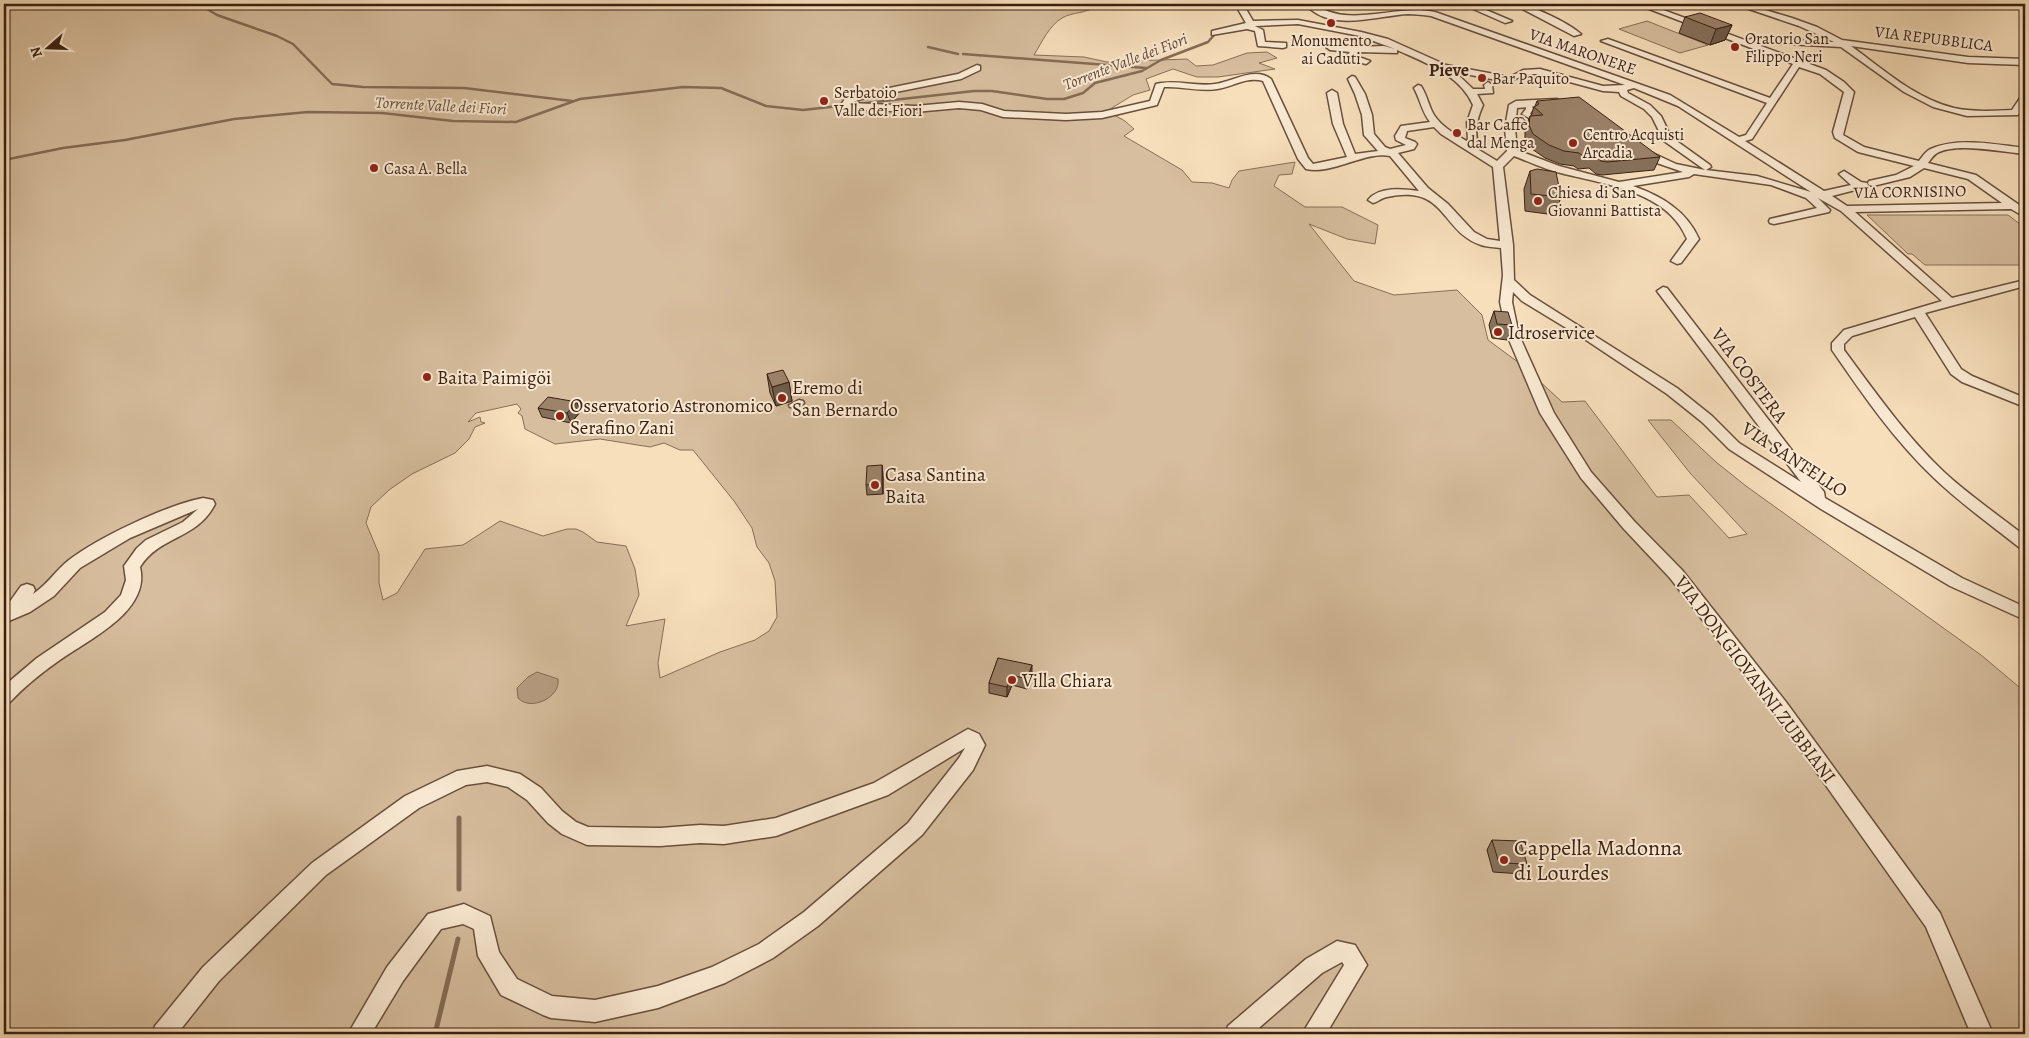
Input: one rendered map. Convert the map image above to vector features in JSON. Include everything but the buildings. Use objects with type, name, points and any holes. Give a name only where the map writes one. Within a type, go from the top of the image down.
[{"type":"street","points":[[1239,4],[1246,12],[1248,23],[1259,30],[1261,44],[1284,45]]},
{"type":"street","points":[[1442,17],[1470,5],[1484,4]]},
{"type":"street","points":[[1517,4],[1537,12],[1576,34]]},
{"type":"street","points":[[1640,4],[1653,5],[1832,76],[1849,92],[1838,132],[1838,136],[1842,140],[1868,152],[1961,173],[1972,178],[2025,214]]},
{"type":"street","points":[[1738,4],[1811,27],[1841,44],[1919,97],[1934,105],[1971,114],[2025,114]]},
{"type":"street","points":[[1470,5],[1508,21]]},
{"type":"street","points":[[1215,33],[1248,23],[1261,24],[1306,12],[1324,13],[1334,6]]},
{"type":"street","points":[[1306,12],[1374,38],[1442,67],[1451,73],[1476,98],[1478,106],[1470,130],[1474,151]]},
{"type":"street","name":"VIA MARONERE","points":[[1306,12],[1324,13],[1354,19],[1416,12],[1442,17],[1634,85],[1681,104],[1738,140]]},
{"type":"street","points":[[1740,40],[1841,44]]},
{"type":"street","points":[[1605,41],[1773,102]]},
{"type":"street","points":[[1759,47],[1773,42]]},
{"type":"street","name":"VIA REPUBBLICA","points":[[1841,44],[1968,60],[2025,62]]},
{"type":"street","points":[[1330,47],[1356,50],[1384,49],[1413,55]]},
{"type":"street","points":[[1356,50],[1350,56],[1366,61]]},
{"type":"street","points":[[1738,140],[1749,137],[1796,65],[1800,63]]},
{"type":"street","points":[[1442,67],[1509,80],[1534,70],[1542,70],[1568,79],[1622,90],[1634,85]]},
{"type":"street","points":[[978,68],[961,76],[858,97],[848,101],[845,106],[848,108],[915,109],[959,104],[982,107],[1003,114],[1066,117],[1111,112],[1154,103],[1159,86],[1165,84],[1214,87],[1250,77],[1263,77],[1267,79],[1303,159],[1310,167],[1320,167],[1411,147],[1412,144],[1401,140],[1400,136],[1404,128],[1424,127],[1438,123]]},
{"type":"street","points":[[1451,73],[1473,78],[1490,86],[1490,90],[1470,92]]},
{"type":"street","points":[[1352,79],[1360,94],[1367,115],[1369,136],[1382,149],[1397,156],[1424,190],[1434,195],[1455,220],[1470,234],[1484,242],[1507,245]]},
{"type":"street","points":[[1418,88],[1423,96],[1429,115],[1444,132],[1498,166],[1512,152],[1510,128],[1512,107],[1516,104],[1528,103],[1570,103]]},
{"type":"street","points":[[1622,90],[1624,94],[1656,116],[1666,138],[1702,169]]},
{"type":"street","points":[[1332,93],[1338,124],[1351,154],[1355,158]]},
{"type":"street","points":[[2015,113],[2025,97]]},
{"type":"street","points":[[1528,103],[1530,109],[1526,114],[1529,116]]},
{"type":"street","name":"VIA CORNISINO","points":[[1738,140],[1845,209],[2014,206]]},
{"type":"street","points":[[1636,146],[1660,162],[1677,169],[1702,169],[1774,183],[1809,195],[1822,195],[1907,175],[1923,164],[1925,157],[1930,153],[1948,148],[2025,151]]},
{"type":"street","points":[[1512,152],[1555,168],[1619,185],[1668,207],[1685,222],[1690,229],[1693,239],[1677,261]]},
{"type":"street","name":"VIA DON GIOVANNI ZUBBIANI","points":[[1498,166],[1507,245],[1509,281],[1506,302],[1513,335],[1546,413],[1586,475],[1676,574],[1780,707],[1933,920],[1982,1034]]},
{"type":"street","points":[[1619,185],[1681,176],[1702,169]]},
{"type":"street","points":[[1844,174],[1865,185]]},
{"type":"street","points":[[1374,200],[1375,196],[1390,193],[1434,195]]},
{"type":"street","points":[[1774,221],[1825,210],[1809,195]]},
{"type":"street","points":[[1845,209],[1950,302]]},
{"type":"street","name":"VIA SANTELLO","points":[[1509,281],[1526,298],[1672,391],[1707,418],[1734,446],[1826,505],[1956,582],[2025,614]]},
{"type":"street","points":[[2025,283],[1950,302],[1848,333],[1838,343],[1838,350],[1869,394],[1915,451],[1940,476],[2025,544]]},
{"type":"street","name":"VIA COSTERA","points":[[1663,291],[1826,505]]},
{"type":"street","points":[[1918,312],[1956,371],[1968,379],[2025,403]]},
{"type":"street","points":[[4,697],[14,685],[114,614],[132,590],[134,576],[132,566],[144,549],[195,520],[203,514],[208,504],[193,505],[125,534],[74,564],[48,592],[24,608],[7,615]]},
{"type":"street","points":[[7,615],[27,590]]},
{"type":"street","points":[[163,1034],[211,974],[320,869],[412,802],[464,777],[487,774],[513,780],[534,794],[562,822],[587,836],[660,838],[700,834],[724,835],[776,827],[881,789],[968,737],[976,745],[966,764],[915,829],[811,919],[766,951],[717,976],[658,997],[595,1011],[551,1006],[509,987],[489,956],[483,924],[464,914],[436,921],[396,974],[359,1034]]},
{"type":"street","points":[[1236,1034],[1314,966],[1337,951],[1348,952],[1356,965],[1314,1034]]},
{"type":"shaded area","points":[[4,4],[1098,4],[1089,10],[1066,16],[1057,21],[1034,55],[1084,57],[1107,62],[1187,59],[1196,66],[1213,65],[1247,53],[1267,52],[1277,58],[1259,63],[1275,69],[1218,77],[1197,77],[1173,69],[1146,79],[1150,90],[1133,95],[1107,111],[1125,121],[1134,129],[1124,136],[1182,170],[1192,182],[1212,183],[1229,188],[1239,171],[1295,162],[1292,174],[1279,175],[1274,186],[1305,207],[1342,207],[1378,225],[1375,244],[1347,239],[1309,224],[1354,281],[1394,295],[1457,290],[1482,315],[1488,340],[1522,365],[1562,402],[1585,401],[1657,497],[1689,495],[1729,538],[1747,534],[1690,473],[1648,420],[1671,420],[1716,462],[1746,486],[1981,655],[2025,692],[2025,1034],[4,1034]],"holes":[[[517,404],[521,409],[518,413],[522,416],[525,429],[555,444],[600,439],[650,447],[664,443],[680,450],[693,450],[734,501],[752,528],[757,547],[769,563],[775,581],[777,617],[769,631],[755,640],[720,652],[660,678],[658,663],[665,619],[626,626],[639,595],[635,569],[626,546],[597,542],[576,529],[567,529],[543,536],[500,521],[463,545],[425,549],[397,593],[383,600],[379,583],[379,554],[366,523],[371,507],[389,490],[412,474],[455,453],[469,439],[475,427],[485,423],[481,422],[480,417],[468,422],[476,413]]]},
{"type":"shaded area","points":[[1647,21],[1708,45],[1680,53],[1619,29]]},
{"type":"shaded area","points":[[1867,215],[2008,215],[2025,228],[2025,265],[1925,265],[1912,254],[1908,254]]},
{"type":"shaded area","points":[[537,672],[558,679],[558,686],[550,697],[544,700],[537,703],[524,702],[518,698],[517,688],[528,677]]},
{"type":"waterway","points":[[199,4],[217,15],[277,36],[293,44],[332,84],[363,87],[464,88],[572,101]]},
{"type":"waterway","name":"Torrente Valle dei Fiori","points":[[4,160],[63,148],[125,140],[234,119],[308,112],[382,113],[453,121],[516,122],[580,99],[683,87],[721,88],[766,106],[803,110],[974,91],[992,91],[1047,99],[1064,99],[1083,93],[1095,83],[1142,71],[1161,60],[1208,42],[1215,34]]},
{"type":"waterway","points":[[928,47],[958,54]]},
{"type":"waterway","points":[[963,54],[1146,68]]},
{"type":"waterway","points":[[459,818],[459,889]]},
{"type":"waterway","points":[[435,1034],[458,939]]},
{"type":"tunnel","points":[[777,409],[794,405]]},
{"type":"place","name":"Monumento ai Caduti","points":[[1331,23]]},
{"type":"place","name":"Oratorio San Filippo Neri","points":[[1735,47]]},
{"type":"place","name":"Bar Paquito","points":[[1482,78]]},
{"type":"place","name":"Serbatoio Valle dei Fiori","points":[[824,101]]},
{"type":"place","name":"Bar Caffè dal Menga","points":[[1457,133]]},
{"type":"place","name":"Centro Acquisti Arcadia","points":[[1573,143]]},
{"type":"place","name":"Casa A. Bella","points":[[374,168]]},
{"type":"place","name":"Chiesa di San Giovanni Battista","points":[[1538,201]]},
{"type":"place","name":"Idroservice","points":[[1498,332]]},
{"type":"place","name":"Baita Paimigöi","points":[[427,377]]},
{"type":"place","name":"Eremo di San Bernardo","points":[[782,398]]},
{"type":"place","name":"Osservatorio Astronomico Serafino Zani","points":[[560,416]]},
{"type":"place","name":"Casa Santina Baita","points":[[875,485]]},
{"type":"place","name":"Villa Chiara","points":[[1012,680]]},
{"type":"place","name":"Cappella Madonna di Lourdes","points":[[1504,860]]},
{"type":"district","name":"Pieve","points":[[1449,70]]}]
